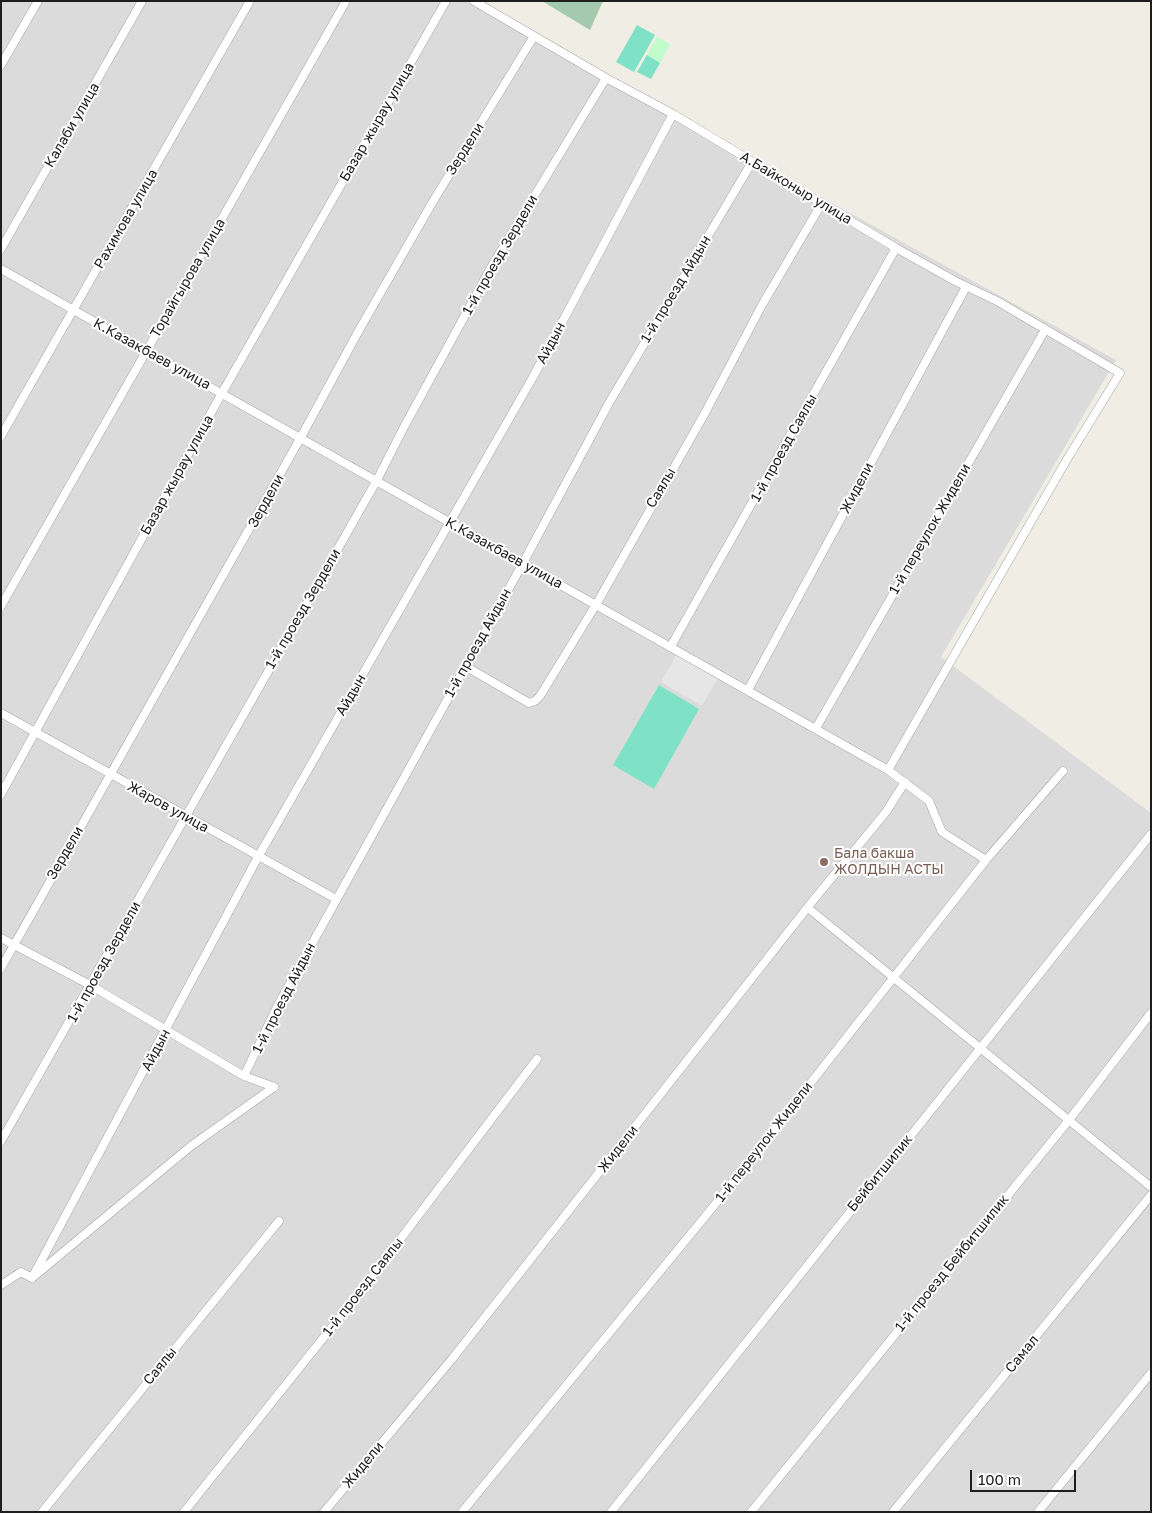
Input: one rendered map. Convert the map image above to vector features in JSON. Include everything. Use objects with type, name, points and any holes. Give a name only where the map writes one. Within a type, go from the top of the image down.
[{"type":"street","points":[[1,65],[38,1]]},
{"type":"street","name":"Калаби улица","points":[[1,249],[142,1]]},
{"type":"street","name":"Рахимова улица","points":[[1,436],[250,1]]},
{"type":"street","name":"Торайгырова улица","points":[[1,606],[346,1]]},
{"type":"street","name":"Базар жырау улица","points":[[1,794],[37,732],[222,392],[446,1]]},
{"type":"street","name":"А.Байконыр улица","points":[[474,1],[606,78],[673,114],[896,248],[997,301],[1120,373],[1066,461],[888,770]]},
{"type":"street","name":"Зердели","points":[[1,968],[302,437],[358,332],[432,203],[534,36]]},
{"type":"street","name":"1-й проезд Зердели","points":[[1,1141],[377,480],[493,264],[606,78]]},
{"type":"street","name":"Айдын","points":[[32,1278],[258,858],[533,377],[673,114]]},
{"type":"street","name":"1-й проезд Айдын","points":[[244,1076],[277,1007],[523,563],[608,403],[752,162]]},
{"type":"street","name":"Саялы","points":[[465,666],[529,703],[535,701],[597,604],[706,413],[762,305],[822,203]]},
{"type":"street","name":"1-й проезд Саялы","points":[[671,646],[896,248]]},
{"type":"street","name":"К.Казакбаев улица","points":[[1,269],[302,437],[449,524],[597,604],[888,770],[929,801],[942,832],[986,860]]},
{"type":"street","name":"Жидели","points":[[748,690],[966,286]]},
{"type":"street","name":"1-й переулок Жидели","points":[[816,728],[1045,330]]},
{"type":"street","name":"Жаров улица","points":[[1,713],[258,858],[336,899]]},
{"type":"street","name":"1-й переулок Жидели","points":[[462,1512],[717,1202],[986,860],[1063,771]]},
{"type":"street","name":"Жидели","points":[[324,1512],[458,1352],[886,812],[905,782]]},
{"type":"street","name":"Бейбитшилик","points":[[611,1512],[1151,834]]},
{"type":"street","points":[[808,908],[1151,1187]]},
{"type":"street","points":[[1,938],[90,986],[244,1076],[274,1087],[191,1146],[32,1278],[21,1272],[1,1285]]},
{"type":"street","name":"1-й проезд Бейбитшилик","points":[[751,1512],[1069,1120],[1151,1013]]},
{"type":"street","name":"1-й проезд Саялы","points":[[184,1512],[370,1280],[537,1059]]},
{"type":"street","name":"Самал","points":[[893,1512],[1151,1195]]},
{"type":"street","name":"Саялы","points":[[42,1512],[279,1221]]},
{"type":"street","points":[[1038,1512],[1151,1373]]},
{"type":"shaded area","points":[[1,1],[466,1],[1116,360],[941,657],[1151,813],[1151,1512],[1,1512]]},
{"type":"shaded area","points":[[679,650],[720,674],[702,706],[661,682]]},
{"type":"green space","points":[[542,1],[603,1],[590,30]]},
{"type":"green space","points":[[637,25],[655,35],[634,72],[616,62]]},
{"type":"green space","points":[[657,37],[670,44],[660,63],[647,55]]},
{"type":"green space","points":[[647,55],[660,63],[651,79],[637,72]]},
{"type":"green space","points":[[659,685],[699,709],[654,789],[613,765]]},
{"type":"place","name":"Бала бакша ЖОЛДЫН АСТЫ","points":[[824,862]]}]
